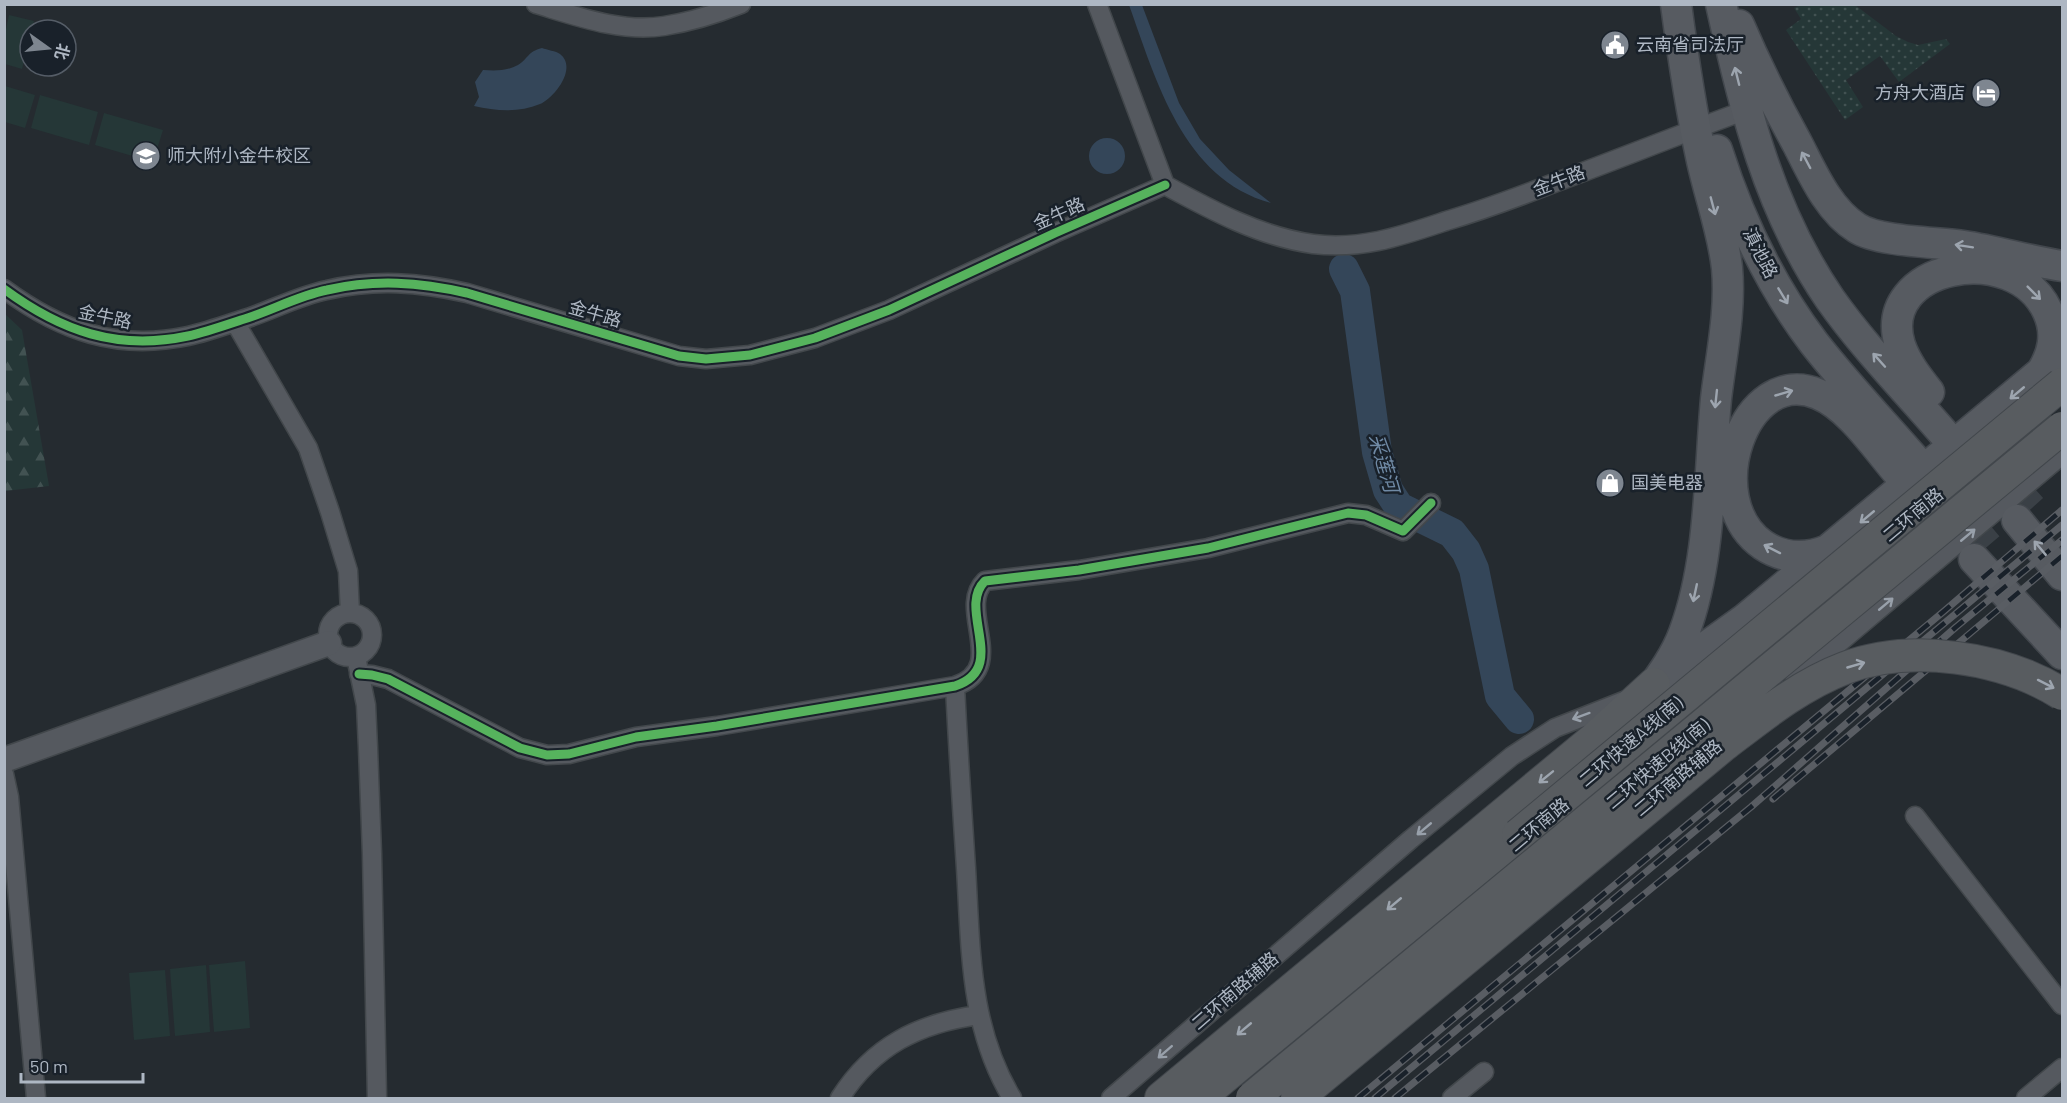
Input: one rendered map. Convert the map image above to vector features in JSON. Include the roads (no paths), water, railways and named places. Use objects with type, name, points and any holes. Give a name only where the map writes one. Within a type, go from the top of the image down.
[{"type":"highway","name":"二环快速A线(南)","points":[[1199,1098],[2057,376]]},
{"type":"highway","name":"二环快速B线(南)","points":[[1252,1098],[2062,428]]},
{"type":"highway","points":[[1297,1098],[1724,745],[1774,708],[1819,680],[1845,668],[1870,661],[1935,656],[2003,668],[2033,678],[2062,694]]},
{"type":"highway","points":[[1161,1098],[1602,731],[1654,684]]},
{"type":"main road","points":[[1559,809],[1592,769],[1671,660],[1681,640],[1697,584],[1705,528],[1727,277],[1705,138],[1676,4]]},
{"type":"main road","name":"滇池路","points":[[1682,4],[1705,138],[1760,256],[1784,299],[1908,467],[1829,399],[1819,394],[1791,390],[1774,396],[1758,408],[1746,425],[1733,459],[1731,484],[1739,516],[1759,542],[1777,552],[1796,557],[1828,550]]},
{"type":"main road","name":"滇池路","points":[[1721,4],[1746,110],[1759,153],[1790,228],[1830,298],[1859,336],[1951,430],[1908,363],[1898,335],[1899,318],[1905,302],[1916,288],[1931,278],[1959,269],[1980,268],[2011,276],[2028,287],[2046,308],[2054,335],[2051,354],[2057,376]]},
{"type":"main road","points":[[1730,4],[1760,73],[1804,158],[1826,196],[1847,221],[1863,231],[1881,236],[1961,246],[2062,266]]},
{"type":"main road","points":[[1705,138],[1726,131],[1740,133],[1752,142],[1759,153]]},
{"type":"main road","points":[[1654,684],[1739,624],[1828,550],[2057,376]]},
{"type":"main road","name":"二环南路","points":[[1208,1098],[1559,809],[2057,376]]},
{"type":"main road","name":"二环南路","points":[[1245,1098],[2062,422]]},
{"type":"main road","points":[[2062,544],[2024,514],[2062,575]]},
{"type":"main road","points":[[2062,637],[1981,552],[2062,654]]},
{"type":"street","points":[[536,4],[594,21],[630,26],[663,27],[717,14],[741,4]]},
{"type":"street","points":[[1097,4],[1166,185]]},
{"type":"street","name":"金牛路","points":[[4,289],[30,308],[58,323],[88,334],[120,341],[188,336],[236,322],[325,290],[360,284],[399,282],[437,286],[467,293],[679,356],[706,359],[750,355],[815,338],[889,310],[1055,233],[1166,185],[1205,206],[1287,240],[1346,246],[1373,243],[1399,238],[1705,138],[1746,110]]},
{"type":"street","points":[[236,322],[308,447],[348,571],[350,613]]},
{"type":"street","name":"二环南路辅路","points":[[1292,1098],[2062,455]]},
{"type":"street","points":[[377,1098],[370,795],[366,705],[358,666],[362,654],[370,645],[372,632],[366,621],[356,614],[338,616],[333,620],[328,631],[329,643],[337,654],[349,658],[358,666],[372,675],[388,679],[520,748],[547,755],[569,754],[636,737],[728,724],[965,683],[975,672],[982,658],[976,600],[978,588],[985,581],[1079,570],[1208,548],[1348,513],[1366,515],[1403,531],[1431,503]]},
{"type":"street","points":[[4,759],[329,643]]},
{"type":"street","name":"二环南路辅路","points":[[1111,1098],[1385,861],[1512,756],[1555,728],[1578,717],[1624,701],[1654,684]]},
{"type":"street","points":[[955,686],[973,987],[987,1047],[1002,1082],[1012,1098]]},
{"type":"street","points":[[4,774],[9,797],[36,1098]]},
{"type":"street","points":[[1915,816],[2062,1005]]},
{"type":"street","points":[[840,1098],[855,1076],[872,1059],[894,1043],[940,1022],[980,1016]]},
{"type":"street","points":[[2026,1098],[2062,1068]]},
{"type":"street","points":[[1452,1098],[1484,1072]]},
{"type":"water","points":[[1129,5],[1142,5],[1179,103],[1200,139],[1229,170],[1271,203],[1241,191],[1215,172],[1195,150],[1177,123],[1163,94]]},
{"type":"water","points":[[542,48],[560,54],[565,60],[565,74],[552,96],[540,104],[516,110],[474,106],[479,97],[475,82],[483,70],[514,67],[533,51]]},
{"type":"water","points":[[1107,138],[1120,143],[1125,156],[1120,169],[1107,174],[1094,169],[1089,156],[1094,143]]},
{"type":"waterway","name":"采莲河","points":[[1344,269],[1355,291],[1377,452],[1388,490],[1399,507],[1452,533],[1466,551],[1474,569],[1500,696],[1519,719]]},
{"type":"tunnel","points":[[1963,432],[2032,508]]},
{"type":"tunnel","points":[[1922,468],[1988,546]]},
{"type":"railway","points":[[1358,1098],[1943,612],[2062,510]]},
{"type":"railway","points":[[1375,1098],[2062,525]]},
{"type":"railway","points":[[1395,1098],[1751,807],[1956,627],[2062,540]]},
{"type":"railway","points":[[1773,799],[2062,556]]},
{"type":"place","name":"云南省司法厅","points":[[1615,45]]},
{"type":"place","name":"方舟大酒店","points":[[1986,93]]},
{"type":"place","name":"师大附小金牛校区","points":[[146,156]]},
{"type":"place","name":"国美电器","points":[[1610,483]]}]
